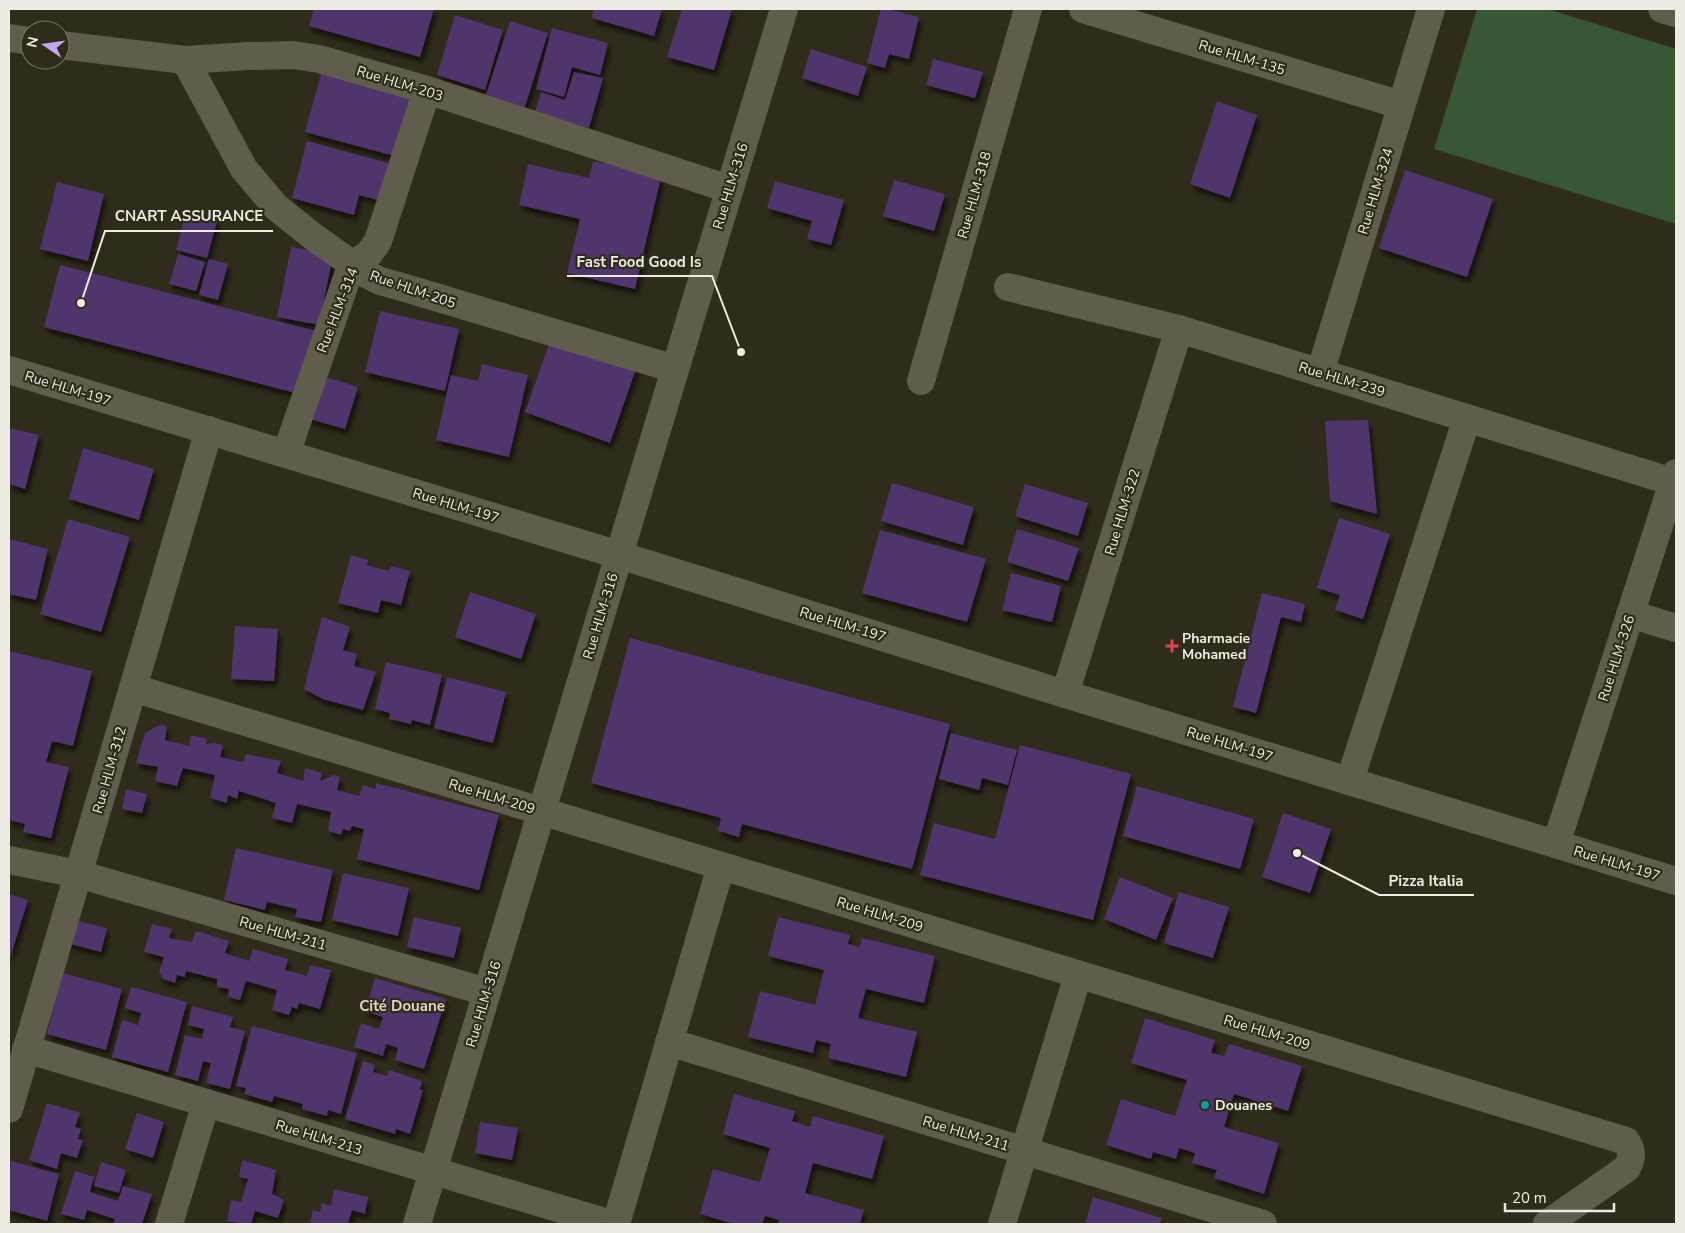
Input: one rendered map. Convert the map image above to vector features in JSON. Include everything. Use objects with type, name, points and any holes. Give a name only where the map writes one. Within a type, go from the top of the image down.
[{"type":"street","name":"Rue HLM-316","points":[[417,1224],[784,9]]},
{"type":"street","name":"Rue HLM-318","points":[[921,382],[1028,9]]},
{"type":"street","name":"Rue HLM-135","points":[[1083,9],[1401,105]]},
{"type":"street","name":"Rue HLM-324","points":[[1320,372],[1431,9]]},
{"type":"street","points":[[1662,9],[1676,13]]},
{"type":"street","name":"Rue HLM-203","points":[[70,46],[185,60],[293,55],[319,58],[427,90],[729,189]]},
{"type":"street","name":"Rue HLM-205","points":[[185,60],[244,169],[276,207],[315,238],[366,274],[387,283],[675,369]]},
{"type":"street","name":"Rue HLM-314","points":[[286,454],[353,264],[369,254],[378,241],[427,90]]},
{"type":"street","name":"Rue HLM-239","points":[[1008,287],[1179,329],[1467,418],[1675,478]]},
{"type":"street","name":"Rue HLM-322","points":[[1065,694],[1179,329]]},
{"type":"street","name":"Rue HLM-197","points":[[9,370],[619,555],[1676,881]]},
{"type":"street","points":[[1350,780],[1467,418]]},
{"type":"street","name":"Rue HLM-312","points":[[9,1108],[209,430]]},
{"type":"street","name":"Rue HLM-326","points":[[1556,844],[1675,478]]},
{"type":"street","points":[[1630,614],[1676,628]]},
{"type":"street","name":"Rue HLM-209","points":[[133,688],[1626,1141],[1632,1154],[1627,1168],[1547,1224]]},
{"type":"street","name":"Rue HLM-211","points":[[9,860],[78,874],[487,992]]},
{"type":"street","points":[[616,1224],[721,866]]},
{"type":"street","points":[[1002,1224],[1078,975]]},
{"type":"street","name":"Rue HLM-211","points":[[669,1042],[1263,1224]]},
{"type":"street","name":"Rue HLM-213","points":[[26,1049],[611,1224]]},
{"type":"street","points":[[169,1224],[206,1103]]},
{"type":"green space","points":[[1477,9],[1548,9],[1676,49],[1676,224],[1434,149]]},
{"type":"building","points":[[314,9],[434,9],[420,57],[309,26]]},
{"type":"building","points":[[594,9],[662,9],[654,36],[592,18]]},
{"type":"building","points":[[682,9],[732,9],[714,70],[667,57]]},
{"type":"building","points":[[881,9],[919,17],[909,59],[889,54],[885,68],[867,63]]},
{"type":"building","points":[[455,15],[503,30],[485,90],[437,75]]},
{"type":"building","points":[[510,21],[548,33],[524,110],[485,98]]},
{"type":"building","points":[[552,28],[608,43],[600,75],[572,67],[564,97],[536,89]]},
{"type":"building","points":[[811,49],[867,67],[858,96],[802,78]]},
{"type":"building","points":[[933,59],[983,72],[975,98],[926,85]]},
{"type":"building","points":[[322,71],[414,96],[398,157],[305,132]]},
{"type":"building","points":[[574,72],[603,78],[589,128],[535,112],[541,92],[565,100]]},
{"type":"building","points":[[1217,101],[1257,115],[1230,198],[1190,184]]},
{"type":"building","points":[[307,141],[395,165],[385,202],[359,195],[354,215],[292,198]]},
{"type":"building","points":[[593,161],[661,177],[635,289],[567,273],[580,219],[519,205],[528,164],[589,178]]},
{"type":"building","points":[[1405,170],[1493,199],[1467,277],[1379,248]]},
{"type":"building","points":[[894,180],[945,194],[934,231],[883,216]]},
{"type":"building","points":[[775,181],[844,200],[831,245],[807,239],[812,221],[767,208]]},
{"type":"building","points":[[57,182],[104,194],[88,261],[40,249]]},
{"type":"building","points":[[186,212],[217,221],[207,258],[176,250]]},
{"type":"building","points":[[291,247],[333,255],[319,325],[277,317]]},
{"type":"building","points":[[178,254],[205,262],[196,291],[169,284]]},
{"type":"building","points":[[209,259],[228,264],[218,300],[199,295]]},
{"type":"building","points":[[60,265],[316,331],[299,394],[44,327]]},
{"type":"building","points":[[380,311],[459,329],[445,391],[365,372]]},
{"type":"building","points":[[552,336],[637,366],[610,443],[525,412]]},
{"type":"building","points":[[482,364],[528,375],[509,457],[436,440],[451,375],[478,381]]},
{"type":"building","points":[[319,375],[358,387],[345,429],[306,418]]},
{"type":"building","points":[[1368,420],[1377,514],[1330,501],[1325,421]]},
{"type":"building","points":[[9,428],[39,435],[25,489],[9,484]]},
{"type":"building","points":[[83,448],[154,469],[139,520],[69,499]]},
{"type":"building","points":[[892,483],[974,507],[963,545],[881,521]]},
{"type":"building","points":[[1025,484],[1088,503],[1078,536],[1015,516]]},
{"type":"building","points":[[1339,518],[1390,534],[1363,619],[1335,610],[1340,595],[1317,588]]},
{"type":"building","points":[[68,519],[130,537],[101,632],[40,614]]},
{"type":"building","points":[[1017,529],[1079,548],[1068,581],[1007,562]]},
{"type":"building","points":[[880,530],[986,559],[967,622],[862,593]]},
{"type":"building","points":[[9,539],[48,549],[36,600],[9,594]]},
{"type":"building","points":[[351,555],[368,560],[367,565],[389,571],[391,566],[410,571],[401,605],[381,600],[378,613],[338,603]]},
{"type":"building","points":[[1011,573],[1061,586],[1052,622],[1002,610]]},
{"type":"building","points":[[470,592],[536,614],[521,659],[455,637]]},
{"type":"building","points":[[1262,593],[1305,604],[1301,622],[1281,617],[1256,713],[1233,707]]},
{"type":"building","points":[[322,617],[350,627],[343,650],[357,654],[354,666],[376,672],[363,710],[323,699],[304,689]]},
{"type":"building","points":[[235,626],[278,629],[274,681],[231,679]]},
{"type":"building","points":[[630,638],[950,724],[912,869],[742,824],[739,837],[718,831],[721,818],[591,783]]},
{"type":"building","points":[[9,651],[92,671],[73,746],[52,741],[46,762],[69,767],[51,838],[23,832],[25,824],[9,820]]},
{"type":"building","points":[[386,662],[442,675],[430,725],[412,720],[411,724],[389,719],[390,713],[375,709]]},
{"type":"building","points":[[447,677],[506,692],[493,743],[434,728]]},
{"type":"building","points":[[159,725],[167,726],[165,740],[189,746],[191,735],[207,739],[206,744],[215,743],[223,745],[220,757],[243,762],[246,754],[281,761],[277,773],[303,781],[305,768],[322,773],[320,781],[334,775],[340,777],[337,790],[359,796],[363,785],[375,789],[376,783],[499,815],[479,890],[357,859],[364,829],[352,826],[350,831],[343,829],[341,835],[328,831],[331,812],[297,804],[292,823],[272,818],[276,803],[239,791],[237,799],[228,795],[227,803],[210,798],[215,775],[183,768],[177,786],[155,781],[158,767],[136,763],[145,733]]},
{"type":"building","points":[[951,733],[1017,750],[1008,785],[982,778],[979,790],[939,779]]},
{"type":"building","points":[[1020,745],[1131,774],[1093,920],[920,875],[934,823],[995,839]]},
{"type":"building","points":[[1137,786],[1254,819],[1240,869],[1123,836]]},
{"type":"building","points":[[126,789],[147,794],[142,813],[122,809]]},
{"type":"building","points":[[1283,813],[1331,829],[1310,893],[1262,877]]},
{"type":"building","points":[[236,848],[333,870],[321,922],[295,917],[297,909],[267,902],[265,910],[224,900]]},
{"type":"building","points":[[343,873],[409,888],[398,936],[332,920]]},
{"type":"building","points":[[1120,877],[1173,898],[1156,940],[1104,919]]},
{"type":"building","points":[[1179,892],[1229,907],[1213,958],[1164,943]]},
{"type":"building","points":[[9,894],[28,900],[9,961]]},
{"type":"building","points":[[414,917],[461,928],[454,958],[407,947]]},
{"type":"building","points":[[778,917],[850,935],[848,944],[860,947],[862,938],[935,956],[924,1003],[866,989],[858,1018],[917,1032],[906,1077],[828,1058],[831,1044],[816,1040],[813,1053],[748,1037],[760,991],[815,1005],[824,970],[768,956]]},
{"type":"building","points":[[70,919],[107,928],[101,952],[63,942]]},
{"type":"building","points":[[152,924],[172,929],[169,938],[192,942],[196,931],[229,941],[225,953],[249,961],[253,949],[288,959],[285,970],[307,976],[310,965],[331,970],[320,1009],[299,1003],[297,1009],[292,1007],[289,1015],[272,1010],[277,990],[246,981],[240,1000],[228,997],[229,989],[217,987],[217,979],[186,971],[185,977],[177,975],[175,983],[163,979],[159,972],[164,957],[144,952]]},
{"type":"building","points":[[63,973],[122,989],[106,1050],[47,1034]]},
{"type":"building","points":[[375,978],[446,999],[424,1069],[395,1060],[398,1048],[386,1044],[383,1056],[354,1047],[361,1023],[379,1029],[383,1017],[365,1011]]},
{"type":"building","points":[[131,987],[187,1002],[168,1072],[112,1057],[122,1020],[138,1025],[141,1013],[125,1008]]},
{"type":"building","points":[[192,1006],[233,1017],[230,1027],[245,1031],[230,1089],[206,1083],[211,1063],[203,1061],[198,1081],[175,1075],[185,1035],[202,1039],[204,1029],[188,1025]]},
{"type":"building","name":"Douanes","points":[[1145,1018],[1215,1040],[1211,1053],[1224,1056],[1229,1044],[1302,1066],[1288,1111],[1234,1094],[1224,1127],[1279,1143],[1264,1194],[1214,1178],[1217,1170],[1192,1163],[1195,1153],[1179,1148],[1176,1159],[1153,1152],[1151,1159],[1106,1145],[1121,1099],[1175,1116],[1187,1080],[1131,1063]]},
{"type":"building","points":[[252,1026],[357,1053],[341,1114],[328,1110],[327,1116],[302,1109],[303,1104],[274,1096],[272,1102],[244,1094],[246,1088],[236,1086]]},
{"type":"building","points":[[363,1061],[375,1065],[373,1072],[387,1076],[389,1070],[422,1081],[420,1090],[423,1090],[410,1134],[396,1129],[395,1134],[345,1119]]},
{"type":"building","points":[[734,1094],[795,1111],[792,1121],[810,1127],[813,1116],[884,1136],[872,1179],[813,1163],[805,1193],[864,1210],[860,1224],[778,1224],[779,1220],[765,1216],[762,1224],[734,1224],[700,1214],[713,1169],[760,1182],[770,1148],[723,1134]]},
{"type":"building","points":[[47,1103],[80,1113],[75,1127],[81,1129],[78,1139],[83,1140],[77,1158],[61,1153],[57,1169],[29,1160]]},
{"type":"building","points":[[137,1113],[164,1122],[153,1158],[125,1149]]},
{"type":"building","points":[[480,1122],[518,1128],[512,1160],[475,1153]]},
{"type":"building","points":[[242,1160],[276,1170],[272,1194],[284,1200],[278,1218],[255,1211],[251,1224],[227,1221],[231,1200],[241,1202],[248,1179],[239,1177]]},
{"type":"building","points":[[11,1161],[59,1174],[47,1221],[9,1210],[9,1172]]},
{"type":"building","points":[[101,1162],[126,1170],[119,1193],[94,1186]]},
{"type":"building","points":[[75,1171],[94,1177],[90,1192],[118,1201],[123,1186],[152,1194],[142,1224],[113,1224],[115,1219],[87,1210],[84,1220],[61,1214]]},
{"type":"building","points":[[334,1189],[368,1197],[365,1214],[352,1210],[348,1224],[310,1224],[313,1210],[320,1212],[322,1203],[331,1206]]},
{"type":"building","points":[[1093,1197],[1162,1218],[1160,1224],[1085,1224]]},
{"type":"place","name":"CNART ASSURANCE","points":[[81,303]]},
{"type":"place","name":"Fast Food Good Is","points":[[741,352]]},
{"type":"place","name":"Pharmacie Mohamed","points":[[1172,646]]},
{"type":"place","name":"Pizza Italia","points":[[1297,853]]},
{"type":"place","name":"Douanes","points":[[1205,1105]]},
{"type":"district","name":"Cité Douane","points":[[402,1006]]}]
